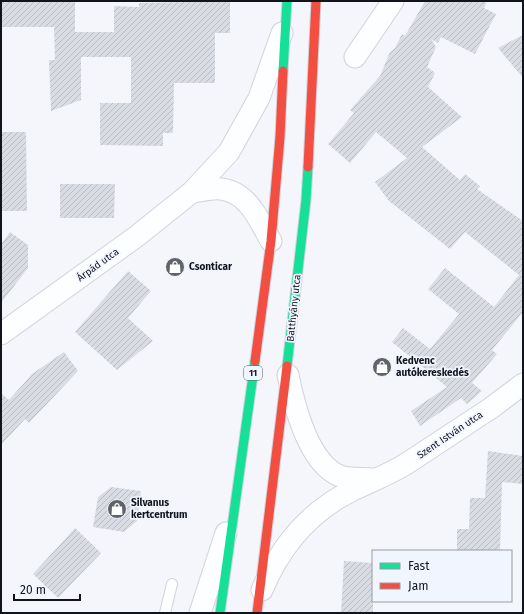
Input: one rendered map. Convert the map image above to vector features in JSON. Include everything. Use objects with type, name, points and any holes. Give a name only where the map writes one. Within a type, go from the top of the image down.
[{"type":"main road","name":"11","points":[[220,613],[271,241],[280,137],[287,1]]},
{"type":"main road","name":"Batthyány utca","points":[[259,604],[306,200],[316,1]]},
{"type":"street","points":[[355,57],[393,1]]},
{"type":"street","name":"Árpád utca","points":[[1,334],[137,236],[192,192],[229,152],[259,98],[286,22]]},
{"type":"street","points":[[192,192],[221,189],[240,196],[250,205],[271,241]]},
{"type":"street","name":"Szent István utca","points":[[287,370],[293,401],[303,430],[325,467],[342,477],[374,479]]},
{"type":"street","name":"Szent István utca","points":[[259,604],[270,571],[299,531],[321,508],[374,479],[393,472],[491,408],[523,384]]},
{"type":"street","points":[[200,613],[208,583],[235,506]]},
{"type":"lane","points":[[165,613],[172,584]]},
{"type":"building","points":[[1,1],[75,1],[75,32],[114,32],[114,6],[139,7],[139,3],[230,1],[230,33],[215,33],[215,83],[174,83],[173,133],[163,133],[163,146],[100,145],[100,103],[131,103],[131,57],[81,57],[81,100],[51,111],[49,60],[55,60],[54,27],[1,27]]},
{"type":"building","points":[[425,1],[487,1],[484,8],[496,14],[475,54],[441,37],[438,43],[431,39],[436,47],[427,67],[435,73],[428,87],[462,117],[422,147],[460,180],[465,174],[480,186],[477,189],[523,221],[523,312],[492,350],[497,354],[472,383],[482,391],[467,404],[461,398],[420,426],[411,411],[447,387],[392,342],[403,328],[430,349],[459,314],[428,289],[445,268],[494,307],[519,275],[465,232],[450,249],[389,201],[375,182],[407,158],[376,132],[350,163],[328,144],[354,113],[350,110],[380,76],[390,52],[395,48],[402,34],[405,36]]},
{"type":"building","points":[[523,35],[523,78],[498,48]]},
{"type":"building","points":[[1,132],[26,132],[27,211],[1,211]]},
{"type":"building","points":[[60,184],[115,184],[114,218],[60,218]]},
{"type":"building","points":[[10,232],[28,245],[28,268],[1,303],[1,244]]},
{"type":"building","points":[[128,271],[151,291],[128,318],[153,341],[117,370],[75,332]]},
{"type":"building","points":[[64,352],[78,371],[29,423],[25,419],[1,445],[1,393],[9,400],[32,374]]},
{"type":"building","points":[[488,451],[523,456],[523,484],[502,482],[500,550],[457,550],[457,529],[469,529],[470,498],[485,498]]},
{"type":"building","name":"Silvanus kertcentrum","points":[[111,487],[141,491],[137,521],[124,532],[93,527],[98,497]]},
{"type":"building","points":[[75,528],[101,553],[58,598],[33,574]]},
{"type":"building","points":[[344,561],[372,563],[373,613],[341,613]]},
{"type":"traffic: fast","points":[[283,71],[287,1]]},
{"type":"traffic: fast","points":[[287,366],[306,200],[308,167]]},
{"type":"traffic: fast","points":[[220,613],[255,361]]},
{"type":"traffic: jam","points":[[308,167],[316,1]]},
{"type":"traffic: jam","points":[[255,361],[271,241],[280,137],[283,71]]},
{"type":"traffic: jam","points":[[257,613],[287,366]]},
{"type":"place","name":"Csonticar","points":[[175,267]]},
{"type":"place","name":"Kedvenc autókereskedés","points":[[382,367]]},
{"type":"place","name":"Silvanus kertcentrum","points":[[117,509]]}]
